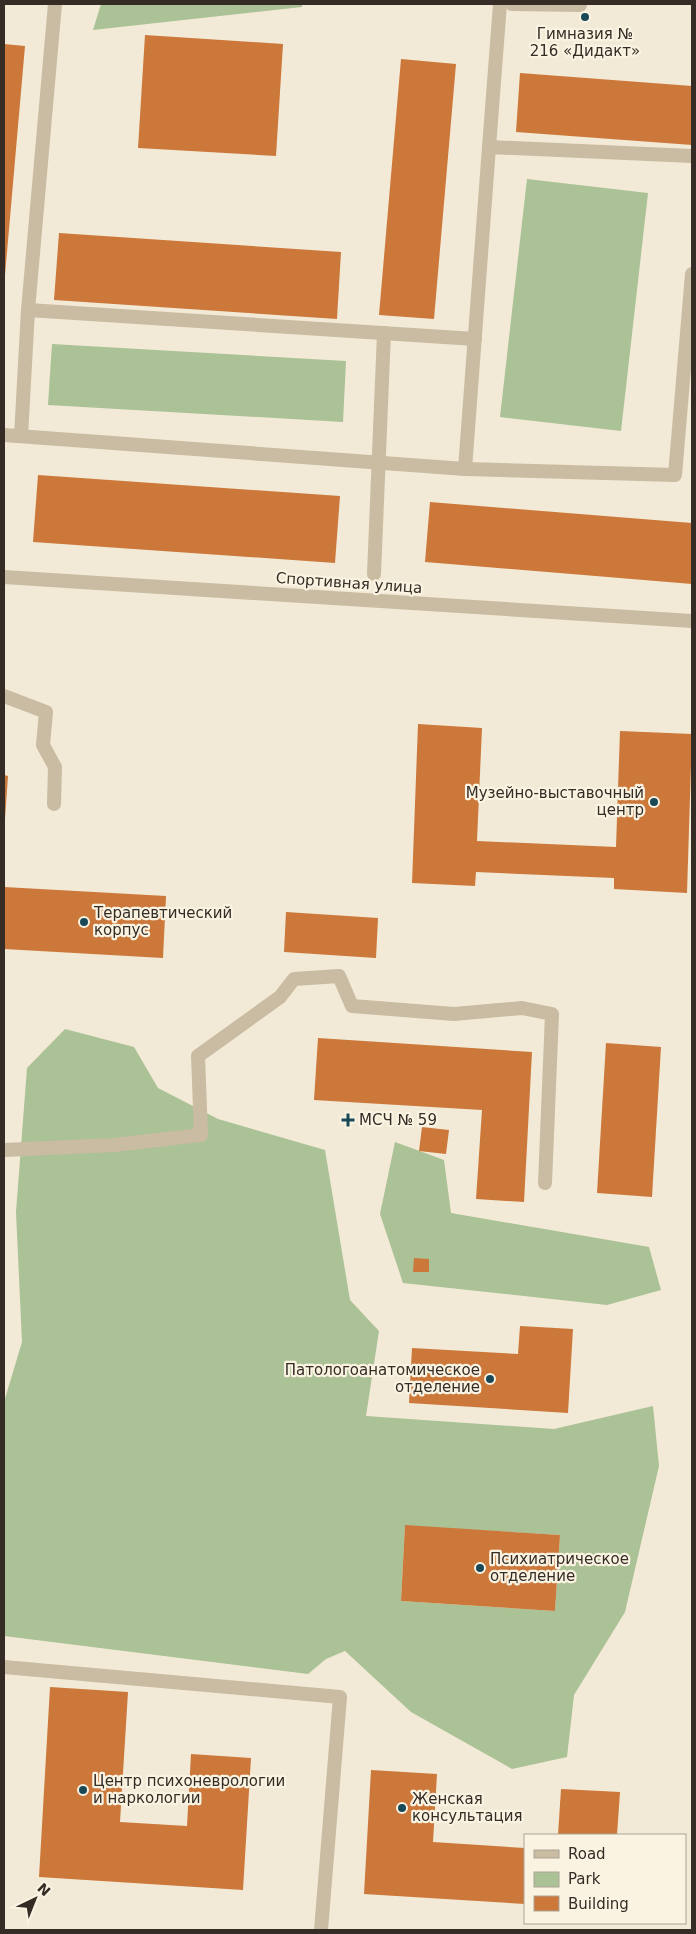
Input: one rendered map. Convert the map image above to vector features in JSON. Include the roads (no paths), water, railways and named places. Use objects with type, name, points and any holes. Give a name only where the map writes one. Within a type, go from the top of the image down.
[{"type":"street","points":[[21,436],[28,310],[55,4]]},
{"type":"street","points":[[465,469],[500,4]]},
{"type":"street","points":[[512,4],[580,5]]},
{"type":"street","points":[[489,148],[692,156]]},
{"type":"street","points":[[4,435],[465,469],[675,475],[692,274]]},
{"type":"street","points":[[28,310],[475,339]]},
{"type":"street","points":[[374,574],[384,333]]},
{"type":"street","name":"Спортивная улица","points":[[4,577],[692,621]]},
{"type":"street","points":[[4,696],[46,712],[43,745],[54,767],[54,804]]},
{"type":"street","points":[[4,1150],[114,1145],[201,1135],[198,1056],[280,997],[294,978],[339,976],[352,1006],[454,1014],[522,1008],[552,1014],[545,1183]]},
{"type":"street","points":[[4,1667],[340,1697],[321,1930]]},
{"type":"place","name":"Гимназия № 216 «Дидакт»","points":[[585,17]]},
{"type":"place","name":"Музейно-выставочный центр","points":[[654,802]]},
{"type":"place","name":"Терапевтический корпус","points":[[84,922]]},
{"type":"place","name":"МСЧ № 59","points":[[348,1120]]},
{"type":"place","name":"Патологоанатомическое отделение","points":[[490,1379]]},
{"type":"place","name":"Психиатрическое отделение","points":[[480,1568]]},
{"type":"place","name":"Центр психоневрологии и наркологии","points":[[83,1790]]},
{"type":"place","name":"Женская консультация","points":[[402,1808]]}]
